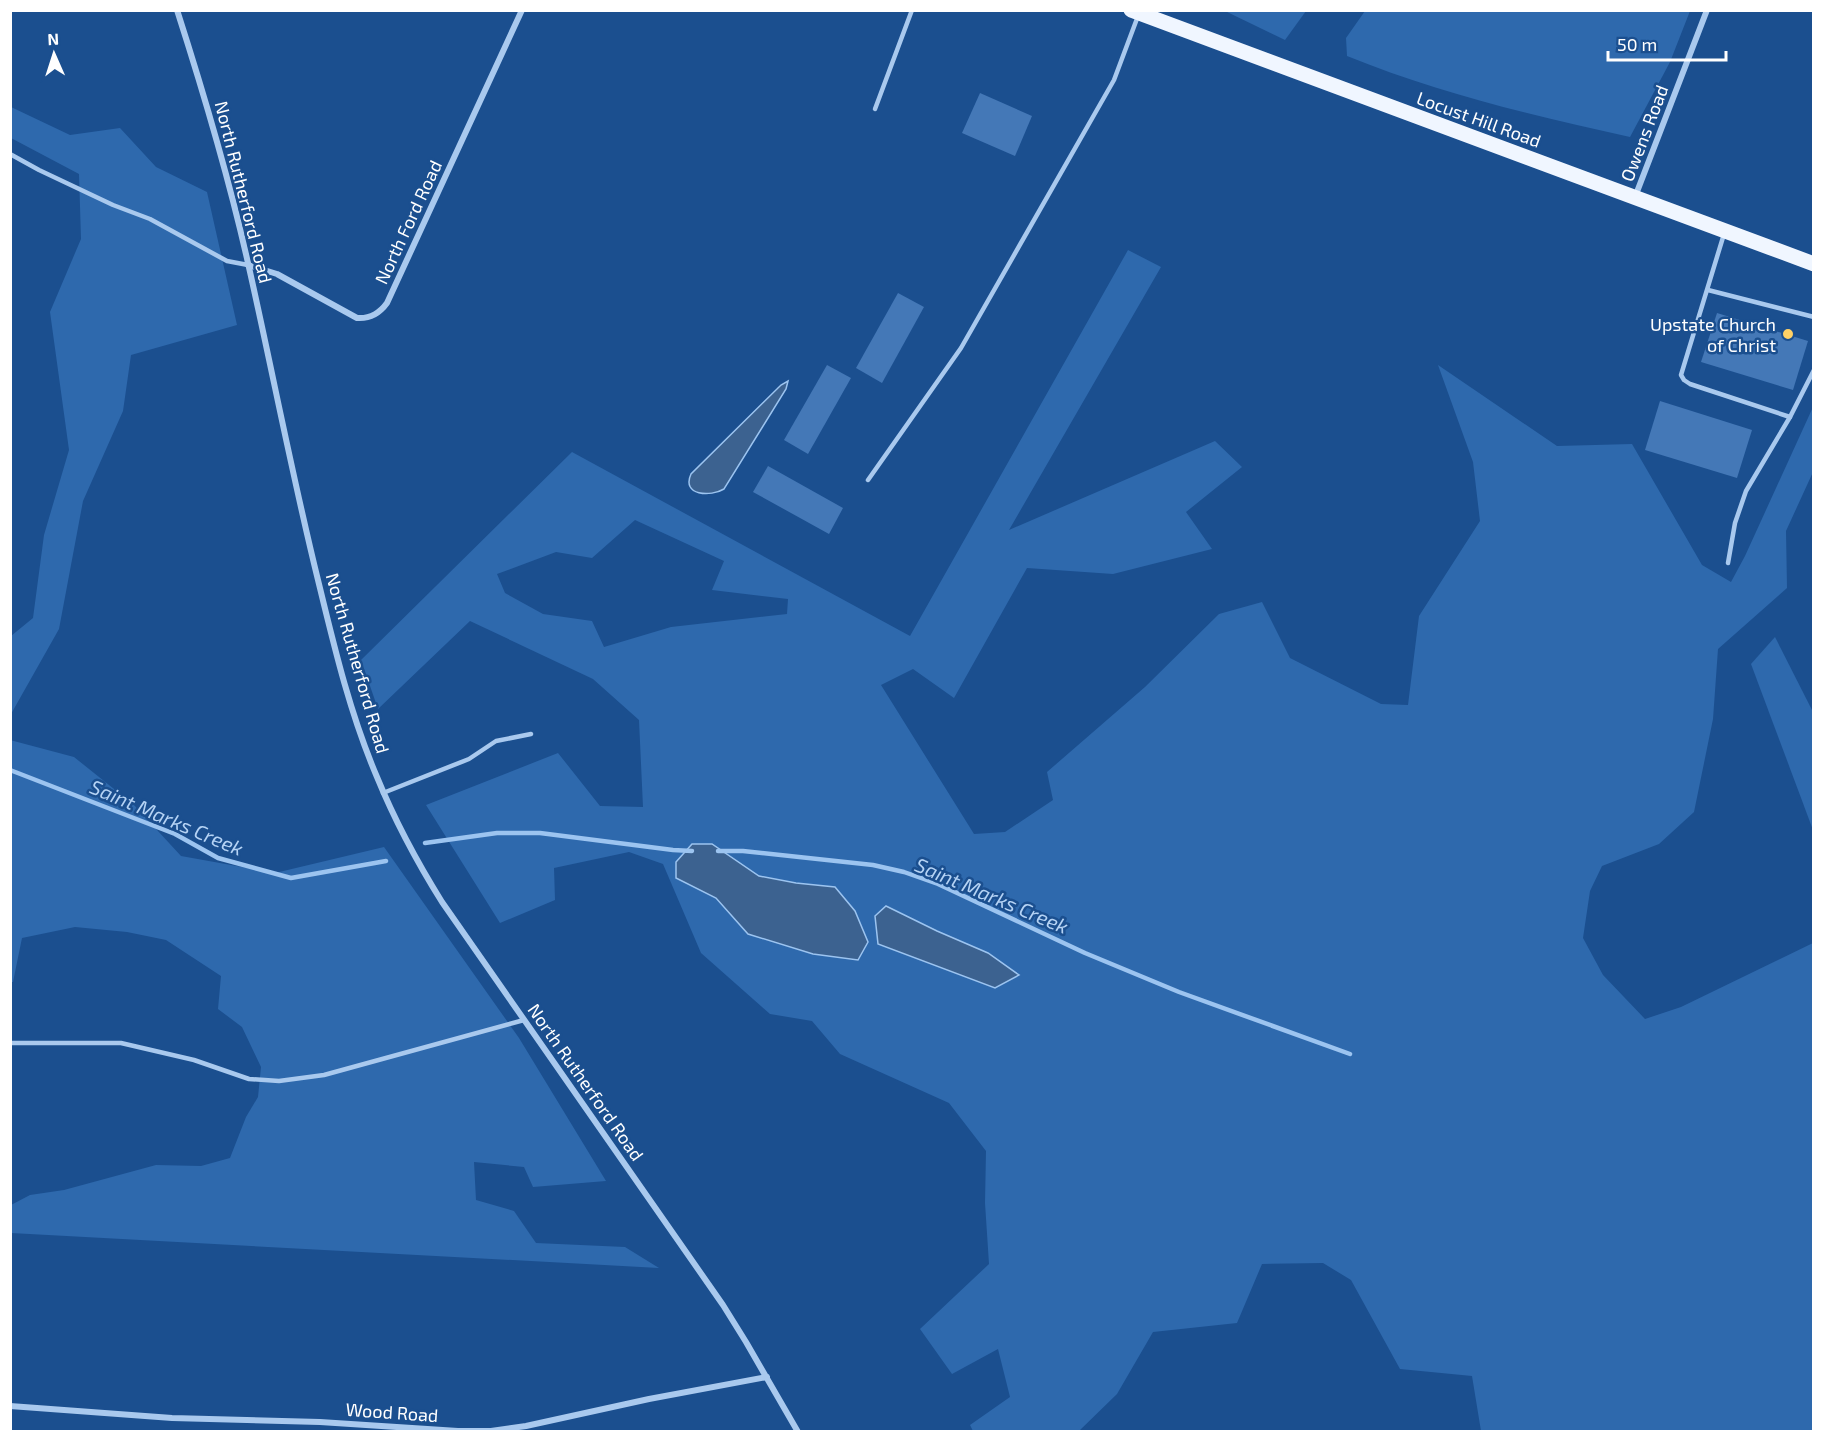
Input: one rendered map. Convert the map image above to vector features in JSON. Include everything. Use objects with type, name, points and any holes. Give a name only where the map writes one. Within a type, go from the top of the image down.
[{"type":"main road","name":"Locust Hill Road","points":[[1135,12],[1814,264]]},
{"type":"street","name":"North Rutherford Road","points":[[177,10],[226,173],[248,265],[293,479],[331,636],[362,739],[383,793],[414,857],[442,902],[723,1305],[768,1377],[798,1431]]},
{"type":"street","name":"North Ford Road","points":[[248,265],[277,274],[357,318],[371,317],[378,313],[387,303],[522,10]]},
{"type":"street","name":"Owens Road","points":[[1635,198],[1707,10]]},
{"type":"street","name":"Wood Road","points":[[10,1406],[172,1418],[491,1431],[768,1377]]},
{"type":"lane","points":[[875,109],[912,10]]},
{"type":"lane","points":[[868,480],[967,338],[1114,80],[1135,12]]},
{"type":"lane","points":[[10,154],[102,200],[150,219],[227,261],[248,265]]},
{"type":"lane","points":[[1725,231],[1681,375],[1690,384],[1790,417]]},
{"type":"lane","points":[[1708,290],[1814,316]]},
{"type":"lane","points":[[1728,563],[1735,523],[1746,491],[1790,417],[1814,370]]},
{"type":"lane","points":[[383,793],[469,759],[496,741],[531,734]]},
{"type":"lane","points":[[10,1044],[121,1043],[194,1060],[249,1079],[279,1081],[324,1075],[524,1020]]},
{"type":"shaded area","points":[[1225,11],[1306,11],[1285,40]]},
{"type":"shaded area","points":[[1365,11],[1690,11],[1670,62],[1630,137],[1558,121],[1451,92],[1347,56],[1346,38]]},
{"type":"shaded area","points":[[11,107],[70,135],[120,128],[156,167],[207,192],[237,325],[131,355],[123,411],[83,501],[59,629],[11,714],[11,636],[33,618],[44,535],[69,450],[50,312],[81,239],[79,174],[11,138]]},
{"type":"shaded area","points":[[1128,250],[1161,267],[1009,530],[1215,441],[1242,467],[1186,512],[1212,549],[1113,574],[1027,568],[954,698],[913,669],[881,685],[974,834],[1005,832],[1053,800],[1047,772],[1145,687],[1219,614],[1262,602],[1290,658],[1381,704],[1408,705],[1419,616],[1480,521],[1473,462],[1438,365],[1557,446],[1632,444],[1702,565],[1731,582],[1813,407],[1813,472],[1786,531],[1787,588],[1718,649],[1713,719],[1694,812],[1659,844],[1602,866],[1590,891],[1583,938],[1603,975],[1645,1019],[1681,1007],[1813,943],[1813,1431],[1481,1431],[1472,1376],[1400,1369],[1351,1280],[1323,1263],[1262,1264],[1237,1323],[1153,1332],[1117,1394],[1079,1431],[973,1431],[970,1425],[1010,1397],[998,1349],[952,1374],[920,1329],[989,1264],[985,1203],[986,1151],[949,1103],[840,1054],[812,1021],[770,1014],[701,953],[663,864],[629,852],[554,868],[555,900],[500,923],[426,805],[558,753],[600,806],[643,807],[639,720],[593,679],[470,621],[378,709],[361,660],[572,452],[910,636]],"holes":[[[635,520],[724,561],[712,590],[788,599],[787,614],[671,627],[604,647],[592,621],[543,614],[505,593],[497,574],[556,552],[592,558]]]},
{"type":"shaded area","points":[[788,381],[786,389],[724,489],[705,494],[694,491],[690,487],[691,474],[781,385]]},
{"type":"shaded area","points":[[1775,637],[1813,712],[1813,830],[1751,664]]},
{"type":"shaded area","points":[[10,740],[74,757],[134,805],[181,856],[275,873],[384,847],[519,1038],[606,1181],[533,1187],[524,1167],[474,1162],[476,1200],[514,1211],[536,1243],[625,1247],[659,1268],[11,1233],[11,1205],[30,1195],[64,1190],[156,1165],[201,1166],[230,1158],[246,1117],[258,1097],[261,1067],[242,1027],[218,1009],[221,976],[166,940],[127,932],[75,927],[22,938],[13,982],[11,982]]},
{"type":"shaded area","points":[[692,844],[712,844],[759,876],[835,887],[855,911],[868,942],[858,960],[813,954],[748,934],[716,898],[676,878],[676,862]]},
{"type":"shaded area","points":[[886,906],[988,953],[1019,975],[995,988],[878,944],[875,916]]},
{"type":"building","points":[[980,93],[1032,116],[1015,156],[962,133]]},
{"type":"building","points":[[898,293],[924,307],[882,383],[856,368]]},
{"type":"building","points":[[1717,313],[1808,341],[1793,390],[1701,362]]},
{"type":"building","points":[[827,365],[851,378],[808,454],[784,440]]},
{"type":"building","points":[[1660,401],[1752,430],[1737,478],[1645,450]]},
{"type":"building","points":[[768,466],[843,508],[829,534],[753,492]]},
{"type":"waterway","name":"Saint Marks Creek","points":[[10,770],[175,834],[218,858],[291,878],[386,861]]},
{"type":"waterway","name":"Saint Marks Creek","points":[[425,843],[497,833],[540,833],[692,851]]},
{"type":"waterway","name":"Saint Marks Creek","points":[[718,851],[743,851],[873,865],[904,872],[938,884],[1085,953],[1179,992],[1350,1054]]},
{"type":"place","name":"Upstate Church of Christ","points":[[1788,334]]}]
